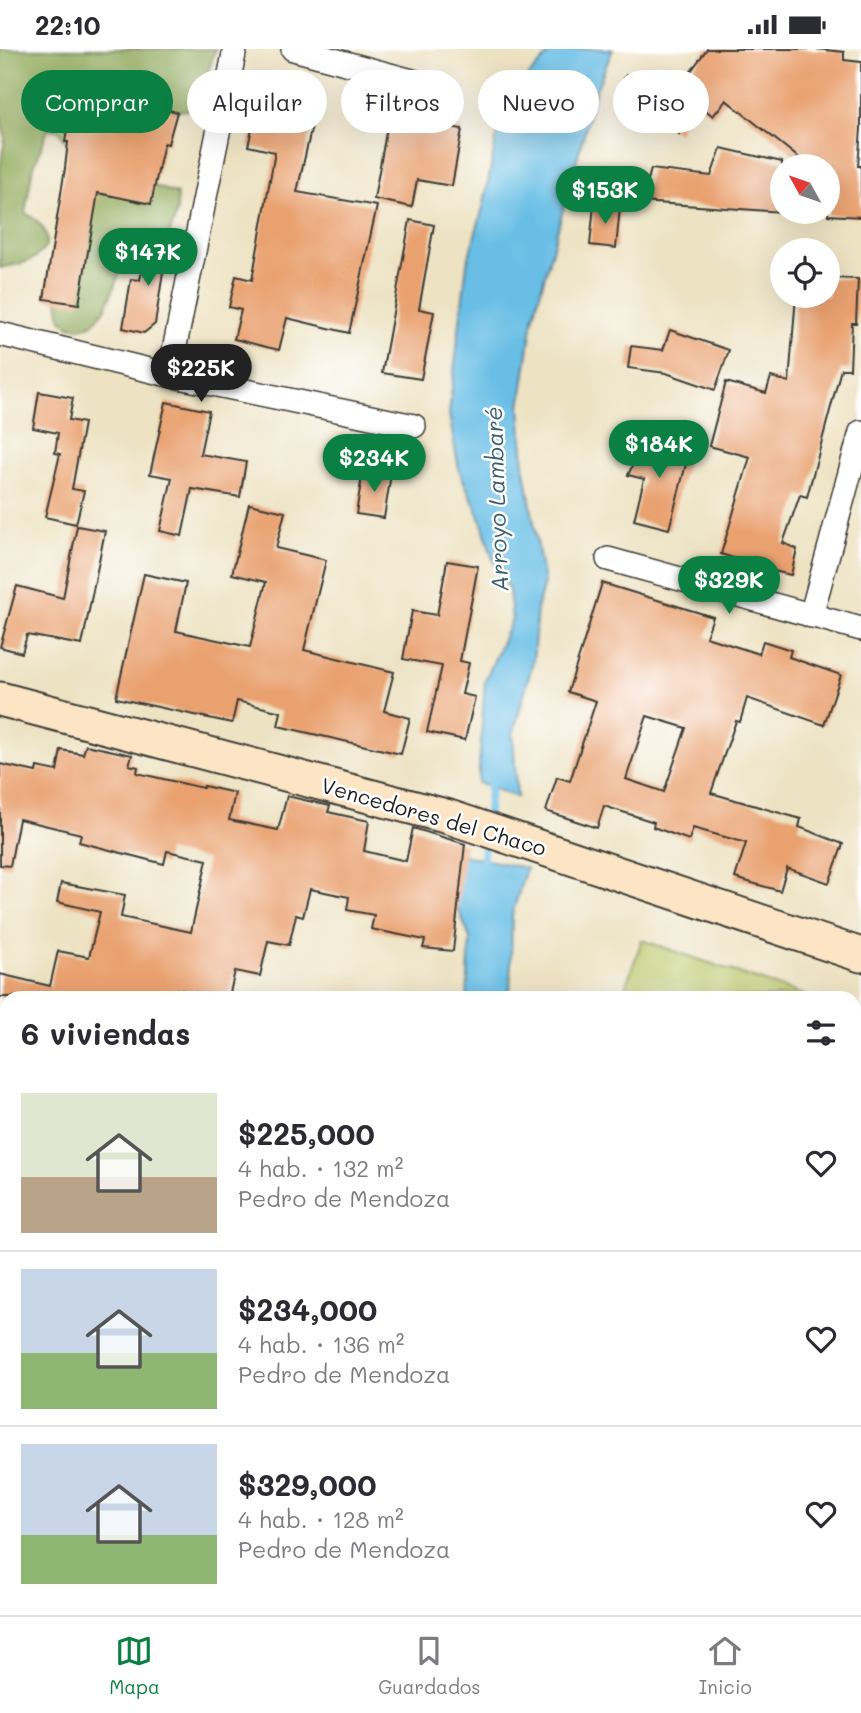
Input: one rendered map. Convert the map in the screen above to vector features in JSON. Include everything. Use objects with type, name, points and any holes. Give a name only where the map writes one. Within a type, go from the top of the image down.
[{"type":"street","points":[[169,375],[236,49]]},
{"type":"street","points":[[293,49],[371,70]]},
{"type":"street","points":[[0,334],[169,375],[414,426]]},
{"type":"street","points":[[810,616],[861,432]]},
{"type":"street","points":[[608,559],[861,629]]},
{"type":"street","name":"Vencedores del Chaco","points":[[0,699],[449,817],[861,954]]},
{"type":"green space","points":[[0,49],[216,49],[209,70],[187,70],[187,110],[173,112],[173,70],[21,70],[21,133],[47,133],[32,172],[25,213],[37,221],[47,237],[43,250],[33,259],[0,268],[0,169],[5,138],[0,112]]},
{"type":"green space","points":[[60,133],[130,133],[76,143],[65,141]]},
{"type":"green space","points":[[152,185],[177,194],[174,220],[163,246],[153,261],[128,263],[120,272],[106,308],[92,325],[80,328],[69,326],[61,318],[57,295],[100,187]]},
{"type":"green space","points":[[642,940],[791,991],[624,991]]},
{"type":"water","points":[[553,49],[613,49],[599,83],[599,70],[534,70]]},
{"type":"water","points":[[498,133],[584,133],[533,319],[520,407],[524,464],[544,583],[537,608],[533,661],[513,734],[517,797],[478,783],[485,681],[512,619],[509,590],[492,557],[481,519],[459,470],[449,414],[467,263],[484,204]]},
{"type":"water","points":[[463,855],[526,868],[512,915],[510,991],[467,991],[470,938],[454,899]]},
{"type":"building","points":[[707,49],[816,49],[844,52],[844,60],[861,62],[858,166],[861,166],[861,217],[840,216],[840,154],[794,154],[726,100],[713,116],[709,113],[709,70],[692,70]]},
{"type":"building","points":[[66,133],[171,133],[168,144],[164,143],[151,204],[98,193],[79,304],[44,299],[65,168],[68,142],[65,142]]},
{"type":"building","points":[[251,133],[310,133],[297,192],[377,206],[349,333],[287,318],[279,350],[234,339],[241,310],[229,307],[236,276],[252,280],[275,152],[248,146]]},
{"type":"building","points":[[386,133],[461,133],[452,186],[417,180],[412,207],[374,199]]},
{"type":"building","points":[[721,148],[770,159],[770,211],[642,202],[651,169],[711,176]]},
{"type":"building","points":[[594,205],[620,207],[616,248],[590,245]]},
{"type":"building","points":[[410,220],[434,225],[419,309],[434,312],[421,379],[382,373]]},
{"type":"building","points":[[148,239],[174,244],[170,267],[164,266],[155,324],[144,333],[123,328],[131,279],[140,280]]},
{"type":"building","points":[[840,278],[858,279],[850,369],[841,369],[807,497],[800,495],[783,543],[797,549],[791,575],[735,562],[736,559],[721,554],[750,457],[709,446],[726,382],[766,393],[771,377],[789,382],[795,308],[840,308]]},
{"type":"building","points":[[670,330],[729,350],[715,390],[666,373],[628,368],[631,346],[663,350]]},
{"type":"building","points":[[39,392],[73,398],[69,420],[84,423],[72,489],[84,491],[76,524],[45,517],[60,454],[55,453],[58,433],[33,428]]},
{"type":"building","points":[[166,402],[209,411],[200,454],[246,462],[240,497],[192,489],[182,536],[160,531],[172,478],[150,474]]},
{"type":"building","points":[[647,435],[690,449],[669,529],[634,520],[644,479],[628,475]]},
{"type":"building","points":[[363,470],[391,474],[384,518],[356,514]]},
{"type":"building","points":[[249,504],[285,512],[276,548],[326,560],[304,650],[394,672],[384,711],[410,718],[401,754],[278,726],[281,712],[237,701],[232,723],[116,698],[144,574],[186,583],[176,631],[250,647],[266,582],[232,574]]},
{"type":"building","points":[[77,526],[105,531],[82,645],[27,635],[22,653],[0,647],[17,586],[63,598]]},
{"type":"building","points":[[447,561],[478,566],[460,661],[469,663],[462,694],[475,697],[465,740],[427,732],[442,666],[403,659],[412,611],[437,615]]},
{"type":"building","points":[[602,583],[713,617],[706,637],[759,654],[763,641],[791,650],[789,657],[841,675],[824,725],[747,698],[740,722],[736,721],[711,793],[801,819],[799,827],[843,844],[829,883],[787,868],[780,891],[735,878],[746,843],[693,828],[689,840],[653,827],[654,822],[604,806],[597,828],[546,811],[557,777],[570,781],[596,701],[568,692]],"holes":[[[647,716],[686,728],[664,792],[626,779]]]},
{"type":"building","points":[[86,745],[132,755],[129,765],[138,767],[137,773],[235,793],[229,820],[278,830],[287,796],[330,806],[328,812],[369,821],[364,851],[406,861],[413,828],[465,844],[453,951],[423,948],[425,940],[371,929],[374,915],[347,910],[349,897],[310,889],[303,917],[296,915],[289,945],[268,941],[260,976],[235,971],[230,991],[0,991],[0,974],[50,986],[58,951],[89,957],[100,912],[57,902],[61,883],[125,895],[121,917],[191,932],[207,860],[167,851],[164,864],[79,842],[81,834],[19,819],[10,866],[0,865],[0,764],[36,772],[37,767],[57,771],[61,750],[83,754]]},
{"type":"waterway","name":"Arroyo Lambaré","points":[[487,822],[491,779]]},
{"type":"waterway","name":"Arroyo Lambaré","points":[[482,867],[485,838]]}]
